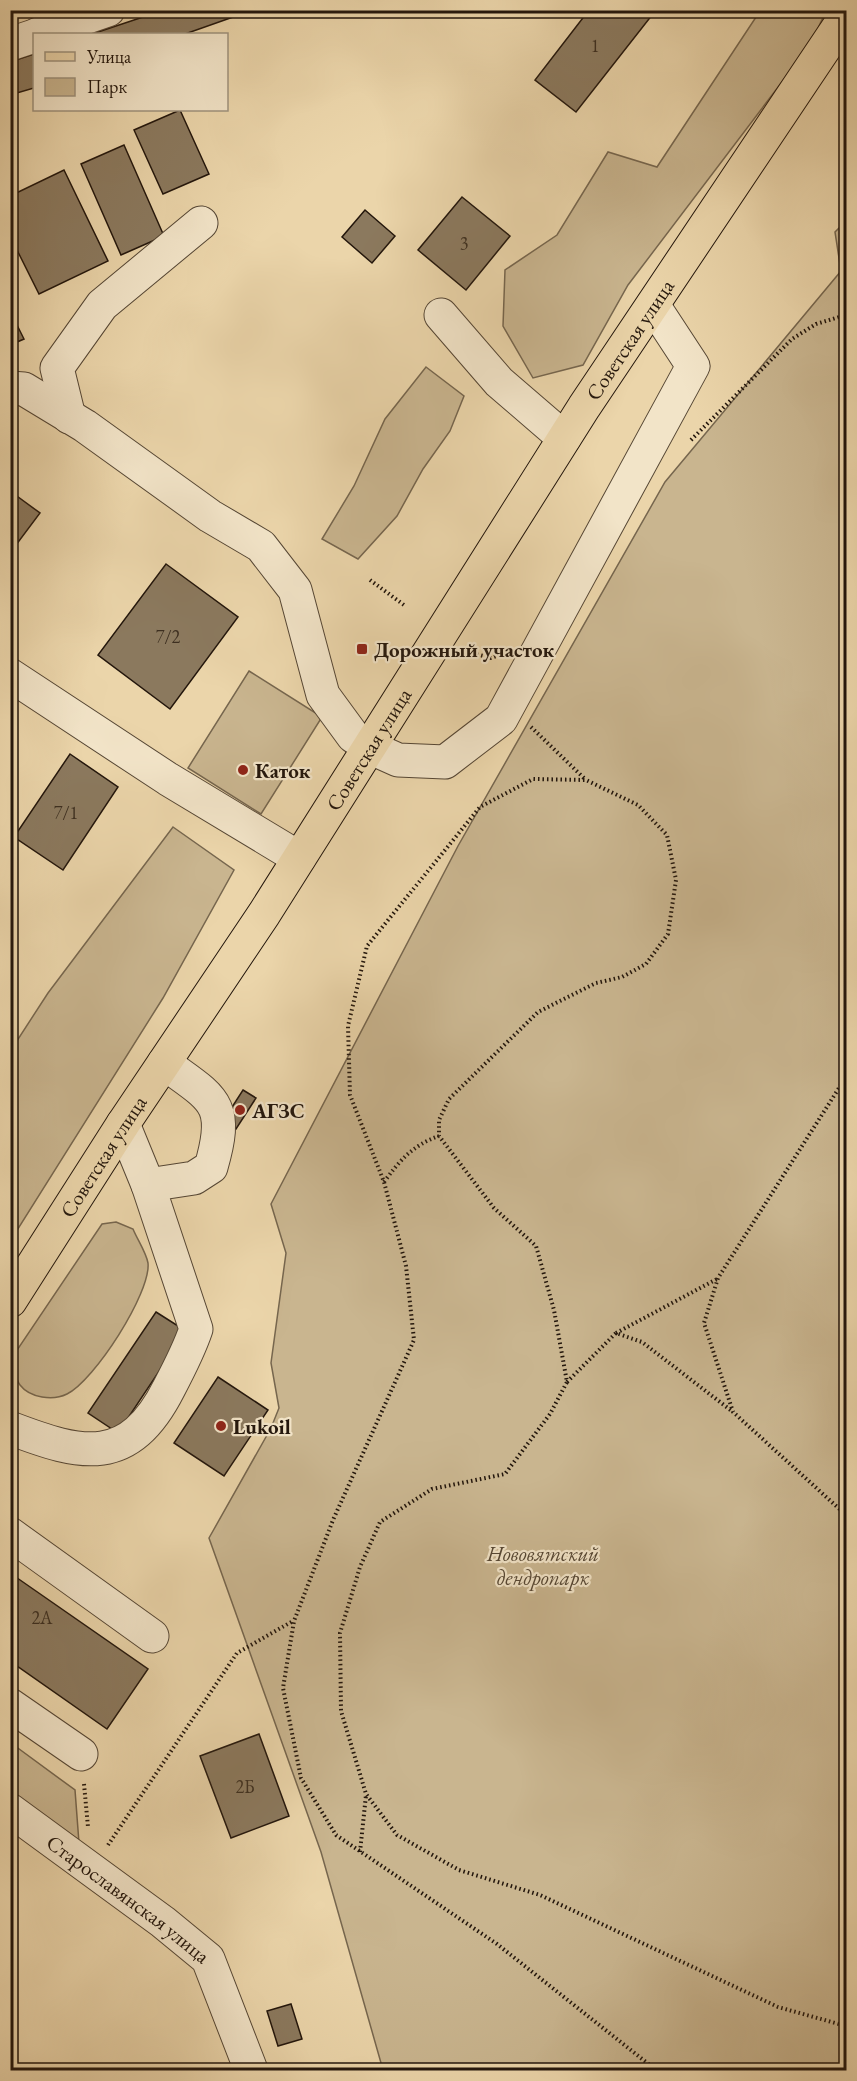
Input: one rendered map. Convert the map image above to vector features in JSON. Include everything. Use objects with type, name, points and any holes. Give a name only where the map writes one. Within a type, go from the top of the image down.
[{"type":"main road","name":"Советская улица","points":[[10,1300],[299,858],[564,438],[846,16]]},
{"type":"street","points":[[43,33],[108,10]]},
{"type":"street","points":[[10,44],[33,36]]},
{"type":"street","points":[[69,417],[57,368],[102,305],[201,223]]},
{"type":"street","points":[[10,388],[24,389],[69,417],[210,516],[261,546],[295,590],[323,695],[353,736],[369,747],[398,760],[446,762],[501,719],[693,366],[652,305]]},
{"type":"street","points":[[441,315],[499,382],[564,438]]},
{"type":"street","points":[[10,675],[168,779],[299,858]]},
{"type":"street","points":[[148,1185],[194,1178],[211,1167],[219,1140],[217,1115],[210,1097],[164,1064]]},
{"type":"street","points":[[10,1428],[50,1443],[84,1448],[108,1447],[135,1435],[156,1415],[190,1348],[196,1329],[148,1185],[123,1124]]},
{"type":"street","points":[[10,1534],[153,1636]]},
{"type":"street","points":[[10,1705],[81,1754]]},
{"type":"street","name":"Старославянская улица","points":[[10,1810],[208,1959],[251,2070]]},
{"type":"path","points":[[370,580],[404,605]]},
{"type":"path","points":[[501,719],[534,727],[586,780],[638,805],[667,835],[676,880],[669,934],[646,964],[622,977],[596,983],[538,1012],[449,1099],[439,1120],[440,1136],[494,1208],[536,1246],[554,1310],[567,1382]]},
{"type":"path","points":[[586,780],[533,779],[480,807],[367,946],[348,1026],[350,1095],[384,1182],[406,1266],[414,1340],[333,1520],[294,1621],[283,1688],[301,1778],[336,1835],[497,1944],[656,2070]]},
{"type":"path","points":[[733,1412],[704,1323],[718,1278],[846,1077]]},
{"type":"path","points":[[384,1182],[401,1158],[420,1143],[440,1136]]},
{"type":"path","points":[[718,1278],[616,1333],[567,1382],[550,1414],[505,1474],[432,1489],[380,1522],[360,1567],[340,1633],[341,1711],[366,1794],[397,1835],[459,1870],[540,1895],[778,2007],[846,2026]]},
{"type":"path","points":[[616,1333],[642,1342],[733,1412],[846,1515]]},
{"type":"path","points":[[92,1870],[237,1653],[294,1621]]},
{"type":"path","points":[[81,1754],[92,1870]]},
{"type":"path","points":[[360,1852],[366,1794]]},
{"type":"green space","points":[[760,11],[826,11],[810,45],[628,285],[583,365],[533,378],[503,326],[505,270],[557,235],[608,152],[657,167]]},
{"type":"green space","name":"Нововятский дендропарк","points":[[846,221],[846,2070],[383,2070],[321,1852],[209,1538],[271,1428],[279,1408],[271,1363],[286,1253],[271,1204],[458,846],[665,482],[841,271],[835,232]]},
{"type":"green space","points":[[426,367],[464,396],[450,431],[423,469],[397,516],[358,559],[322,539],[354,486],[385,419]]},
{"type":"green space","points":[[249,671],[322,717],[261,814],[188,768]]},
{"type":"green space","points":[[173,827],[234,870],[163,998],[11,1240],[11,1050],[48,993]]},
{"type":"green space","points":[[116,1222],[133,1229],[148,1263],[146,1277],[131,1314],[105,1355],[78,1386],[67,1394],[49,1398],[30,1393],[18,1382],[11,1359],[102,1224]]},
{"type":"green space","points":[[11,1743],[75,1790],[79,1843],[11,1793]]},
{"type":"building","points":[[164,10],[253,10],[188,33],[95,33]]},
{"type":"building","points":[[589,10],[656,10],[576,112],[535,80]]},
{"type":"building","points":[[33,54],[33,88],[10,95],[10,62]]},
{"type":"building","points":[[180,111],[209,174],[163,194],[134,130]]},
{"type":"building","points":[[124,145],[164,236],[121,255],[81,164]]},
{"type":"building","points":[[64,170],[108,261],[39,294],[10,236],[10,196]]},
{"type":"building","points":[[462,197],[510,236],[466,290],[418,250]]},
{"type":"building","points":[[365,210],[395,236],[372,263],[342,237]]},
{"type":"building","points":[[10,311],[24,339],[10,345]]},
{"type":"building","points":[[10,491],[40,513],[10,553]]},
{"type":"building","points":[[166,564],[238,617],[170,709],[98,655]]},
{"type":"building","points":[[70,754],[118,787],[63,870],[14,837]]},
{"type":"building","name":"АГЗС","points":[[243,1090],[256,1098],[236,1129],[223,1121]]},
{"type":"building","points":[[156,1312],[186,1331],[118,1433],[88,1413]]},
{"type":"building","name":"Lukoil","points":[[218,1377],[268,1410],[224,1476],[174,1443]]},
{"type":"building","points":[[10,1573],[148,1669],[107,1729],[10,1661]]},
{"type":"building","points":[[259,1734],[289,1816],[231,1838],[200,1756]]},
{"type":"building","points":[[291,2004],[302,2039],[278,2046],[267,2011]]},
{"type":"place","name":"Дорожный участок","points":[[362,649]]},
{"type":"place","name":"Каток","points":[[243,770]]},
{"type":"place","name":"АГЗС","points":[[240,1110]]},
{"type":"place","name":"Lukoil","points":[[221,1426]]}]
